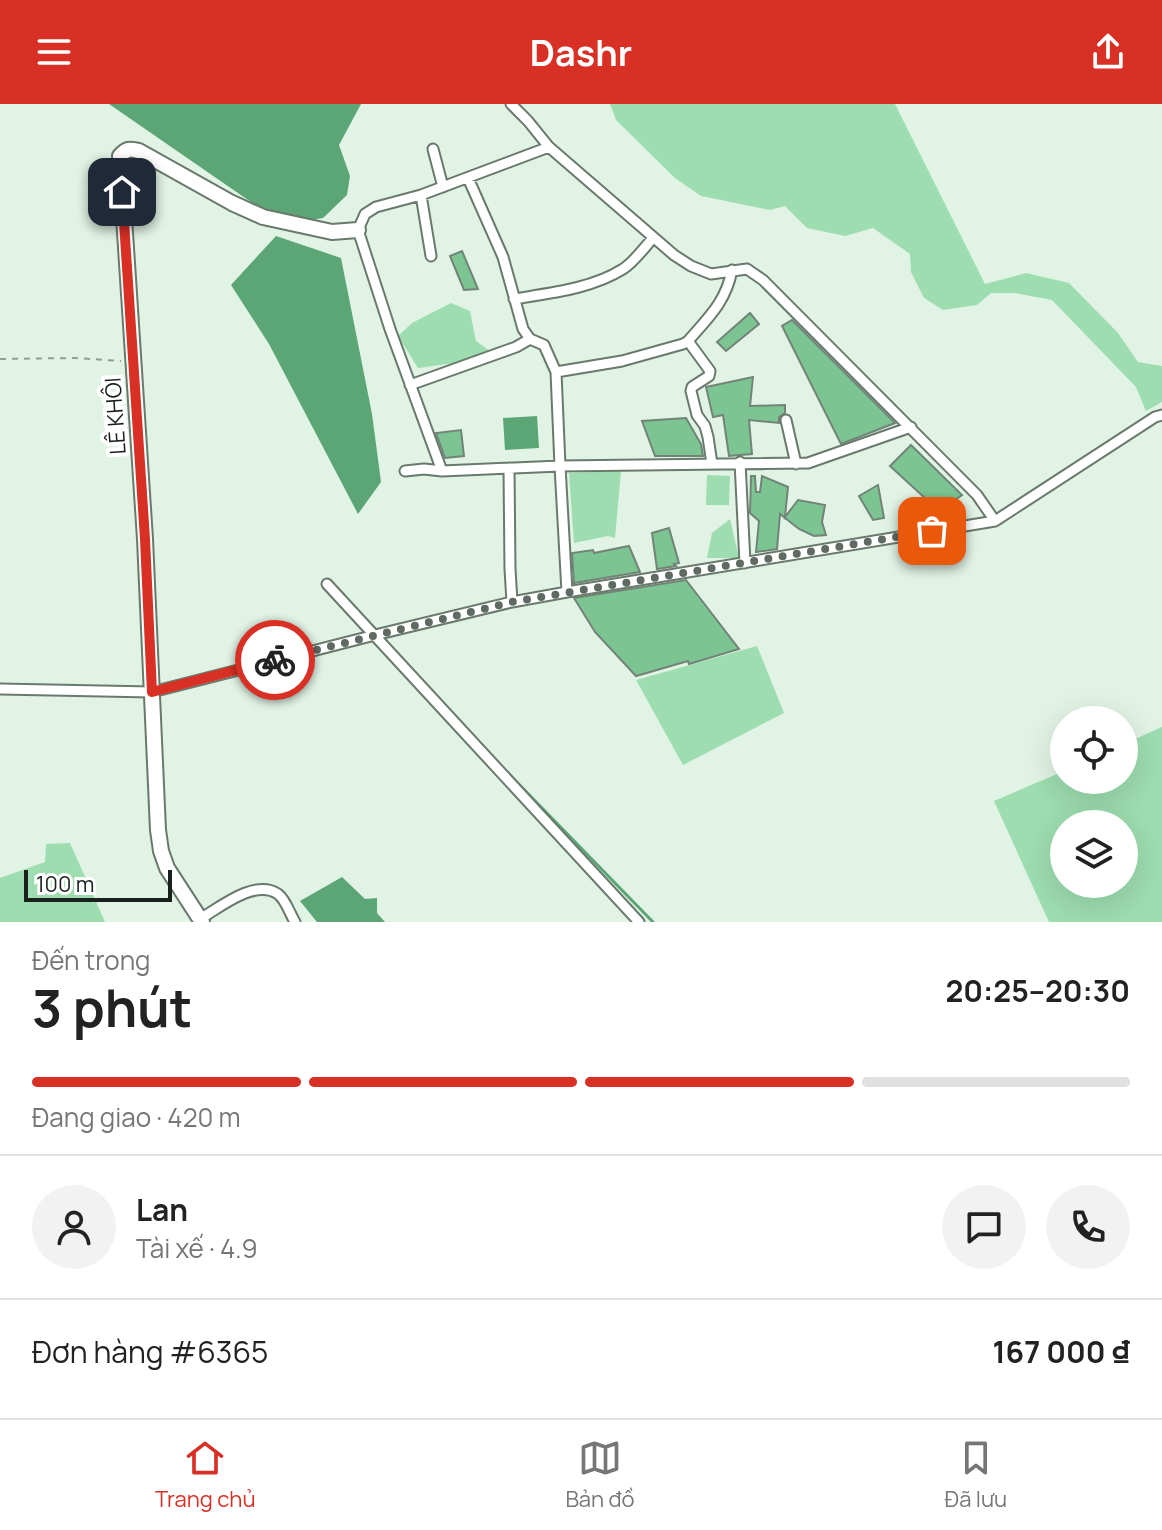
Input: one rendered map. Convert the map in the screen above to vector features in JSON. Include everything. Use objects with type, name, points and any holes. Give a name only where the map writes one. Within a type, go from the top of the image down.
[{"type":"street","points":[[511,104],[549,147],[674,255],[703,272],[714,274],[747,269],[763,280],[983,501],[995,521]]},
{"type":"street","points":[[442,471],[358,230],[368,212],[384,205],[421,195],[549,147]]},
{"type":"street","name":"LÊ KHÔI","points":[[201,921],[167,868],[158,830],[145,525],[120,156],[129,148],[139,151],[263,217],[332,232],[358,230]]},
{"type":"street","points":[[433,149],[443,187]]},
{"type":"street","points":[[468,178],[499,246],[523,329],[530,339],[544,345],[556,372],[567,592]]},
{"type":"street","points":[[421,195],[431,256]]},
{"type":"street","points":[[514,299],[564,290],[616,272],[627,266],[653,238]]},
{"type":"street","points":[[556,372],[651,354],[688,341],[721,302],[732,270]]},
{"type":"street","points":[[410,385],[516,347],[530,339]]},
{"type":"street","points":[[688,341],[710,371],[709,376],[692,387],[691,391],[697,415],[705,426],[712,464]]},
{"type":"street","points":[[0,689],[152,692],[512,602],[995,521],[1162,415]]},
{"type":"street","points":[[786,420],[796,464]]},
{"type":"street","points":[[405,471],[740,462],[796,464],[829,457],[911,427]]},
{"type":"street","points":[[740,462],[745,563]]},
{"type":"street","points":[[509,468],[512,602]]},
{"type":"street","points":[[327,584],[639,922]]},
{"type":"street","points":[[201,921],[241,894],[256,890],[277,894],[295,922]]},
{"type":"path","points":[[0,359],[76,358],[134,362]]},
{"type":"shaded area","points":[[109,104],[361,104],[339,145],[350,176],[347,195],[323,218],[306,221],[261,209]]},
{"type":"shaded area","points":[[610,104],[895,104],[985,284],[1026,273],[1069,283],[1118,333],[1138,362],[1162,366],[1162,402],[1146,411],[1136,387],[1052,300],[1015,293],[991,293],[977,305],[943,310],[924,298],[911,272],[910,254],[873,228],[845,236],[807,228],[785,206],[770,210],[701,196],[675,178],[616,120]]},
{"type":"shaded area","points":[[276,236],[341,258],[372,414],[381,482],[358,514],[269,344],[231,285]]},
{"type":"shaded area","points":[[451,303],[470,311],[476,341],[498,357],[418,368],[398,336],[412,323]]},
{"type":"shaded area","points":[[537,416],[539,448],[505,450],[503,418]]},
{"type":"shaded area","points":[[621,471],[615,538],[608,536],[574,543],[569,473]]},
{"type":"shaded area","points":[[707,475],[730,476],[729,505],[706,505]]},
{"type":"shaded area","points":[[730,519],[739,558],[707,558],[712,533]]},
{"type":"shaded area","points":[[757,646],[784,713],[683,765],[636,680]]},
{"type":"shaded area","points":[[1162,727],[1162,922],[1049,922],[994,801],[1050,777],[1050,794],[1138,794],[1138,738]]},
{"type":"shaded area","points":[[70,843],[105,922],[0,922],[0,878],[45,862],[46,844]]},
{"type":"shaded area","points":[[342,877],[365,899],[377,898],[377,913],[385,922],[317,922],[300,901]]},
{"type":"building","points":[[462,251],[478,289],[464,290],[450,256]]},
{"type":"building","points":[[750,313],[759,324],[726,351],[717,342]]},
{"type":"building","points":[[792,320],[895,423],[841,444],[782,326]]},
{"type":"building","points":[[753,377],[750,406],[785,405],[785,413],[779,417],[779,423],[749,420],[752,454],[729,456],[723,415],[713,417],[706,387]]},
{"type":"building","points":[[686,418],[701,444],[703,456],[655,456],[642,421]]},
{"type":"building","points":[[461,430],[464,456],[445,458],[436,433]]},
{"type":"building","points":[[911,445],[962,495],[939,511],[890,466]]},
{"type":"building","points":[[751,476],[755,476],[756,492],[760,492],[762,476],[788,487],[785,517],[798,500],[825,505],[822,522],[826,535],[814,536],[780,514],[777,549],[756,552],[759,521],[750,513]]},
{"type":"building","points":[[878,485],[884,518],[873,520],[859,496]]},
{"type":"building","points":[[669,528],[679,563],[657,569],[652,533]]},
{"type":"building","points":[[629,546],[640,572],[574,583],[572,553],[593,550],[594,553]]},
{"type":"building","points":[[686,580],[739,649],[636,676],[595,632],[574,598]]},
{"type":"waterway","points":[[502,767],[653,922]]},
{"type":"way so far","points":[[275,660],[512,602],[932,531]]},
{"type":"route","points":[[122,192],[152,692],[275,660]]}]
